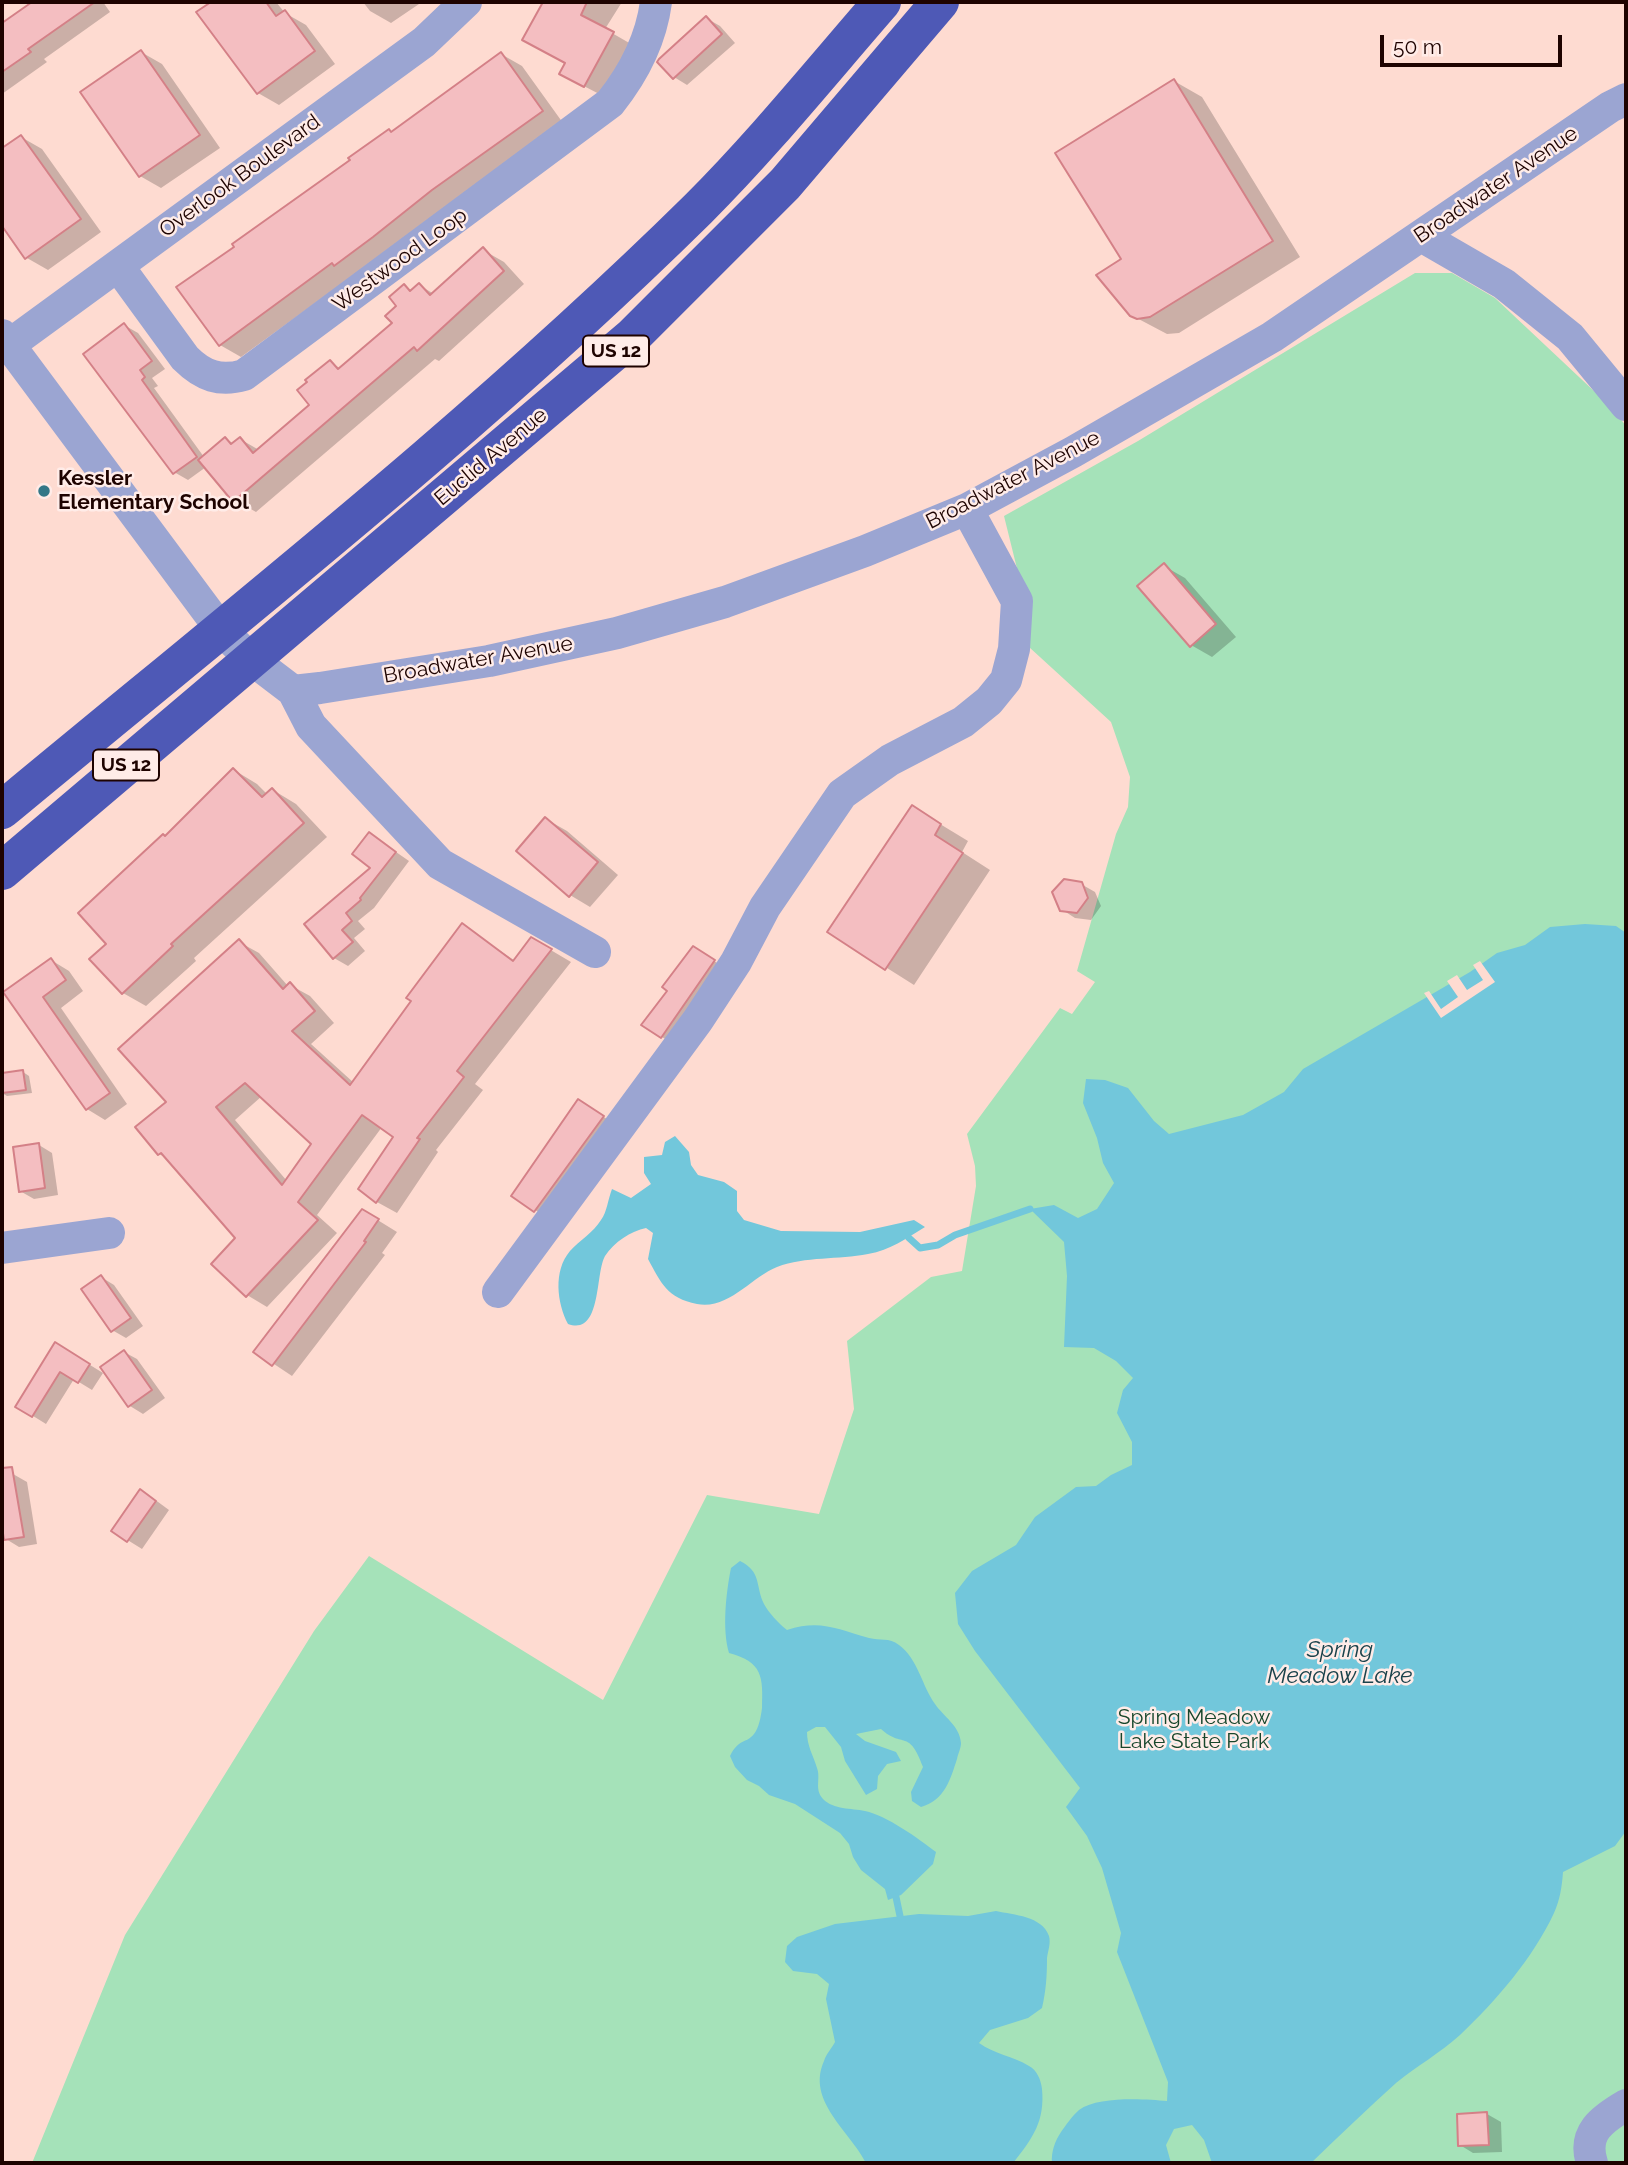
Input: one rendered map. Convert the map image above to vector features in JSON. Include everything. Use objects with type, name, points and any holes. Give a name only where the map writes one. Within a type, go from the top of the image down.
[{"type":"highway","name":"Euclid Avenue","points":[[2,810],[358,518],[578,324],[701,206],[794,104],[881,2]]},
{"type":"highway","name":"Euclid Avenue","points":[[2,871],[633,337],[785,184],[940,2]]},
{"type":"street","name":"Overlook Boulevard","points":[[5,340],[118,266],[424,42],[466,2]]},
{"type":"street","name":"Westwood Loop","points":[[118,266],[185,358],[195,367],[219,379],[244,375],[610,103],[644,50],[656,2]]},
{"type":"street","name":"Broadwater Avenue","points":[[293,691],[489,661],[617,633],[725,602],[865,551],[967,509],[1073,452],[1272,337],[1610,107],[1626,99]]},
{"type":"street","points":[[1421,236],[1504,284],[1570,337],[1626,405]]},
{"type":"street","points":[[5,340],[222,631],[251,659],[293,691],[311,726],[440,864],[596,952]]},
{"type":"street","points":[[498,1292],[698,1020],[736,962],[765,907],[842,794],[890,760],[963,722],[989,701],[1006,680],[1014,649],[1017,601],[967,509]]},
{"type":"street","points":[[2,1248],[109,1233]]},
{"type":"street","points":[[1592,2163],[1589,2143],[1593,2130],[1604,2119],[1626,2105]]},
{"type":"green space","name":"Spring Meadow Lake State Park","points":[[1415,273],[1452,273],[1495,298],[1612,408],[1626,426],[1626,2163],[32,2163],[125,1935],[314,1631],[369,1556],[603,1700],[707,1495],[819,1514],[854,1409],[847,1341],[931,1277],[962,1271],[976,1186],[975,1166],[967,1134],[1060,1008],[1072,1014],[1095,982],[1077,971],[1116,834],[1128,807],[1130,777],[1111,722],[1029,647],[1030,621],[1004,516],[1138,441]]},
{"type":"water","name":"Spring Meadow Lake","points":[[1585,924],[1616,926],[1626,933],[1626,1831],[1615,1846],[1563,1872],[1558,1903],[1545,1930],[1525,1962],[1487,2008],[1452,2042],[1396,2083],[1311,2163],[1212,2163],[1204,2140],[1192,2125],[1174,2129],[1166,2145],[1171,2163],[1052,2163],[1057,2139],[1079,2110],[1109,2100],[1167,2101],[1168,2082],[1117,1952],[1121,1933],[1102,1868],[1087,1836],[1066,1807],[1080,1788],[975,1651],[958,1624],[955,1593],[972,1571],[1016,1545],[1035,1517],[1076,1487],[1096,1486],[1132,1465],[1132,1442],[1117,1413],[1123,1390],[1133,1378],[1116,1361],[1094,1348],[1064,1347],[1067,1276],[1064,1242],[1030,1209],[1054,1205],[1078,1218],[1097,1209],[1114,1183],[1103,1163],[1097,1138],[1083,1103],[1086,1079],[1105,1080],[1128,1088],[1154,1121],[1169,1134],[1243,1115],[1284,1092],[1303,1069],[1470,972],[1497,953],[1525,945],[1550,927]]},
{"type":"water","points":[[675,1136],[689,1152],[691,1165],[698,1175],[724,1182],[737,1191],[737,1211],[744,1220],[781,1231],[860,1232],[914,1220],[925,1227],[884,1250],[857,1256],[799,1261],[777,1267],[730,1298],[709,1305],[679,1298],[666,1288],[648,1259],[653,1233],[646,1228],[640,1229],[618,1242],[605,1256],[596,1301],[587,1321],[579,1325],[568,1324],[561,1307],[558,1287],[565,1259],[601,1220],[612,1189],[631,1198],[651,1184],[644,1173],[644,1157],[662,1155],[665,1142]]},
{"type":"water","points":[[740,1561],[755,1574],[764,1604],[787,1630],[809,1625],[828,1626],[899,1645],[911,1658],[935,1704],[958,1731],[961,1745],[949,1782],[936,1800],[921,1807],[912,1801],[911,1792],[923,1767],[914,1747],[909,1743],[881,1729],[856,1734],[865,1741],[896,1752],[901,1761],[887,1764],[878,1776],[877,1789],[866,1795],[845,1761],[841,1747],[825,1727],[816,1727],[807,1732],[818,1772],[819,1791],[827,1803],[883,1817],[936,1852],[933,1864],[901,1895],[888,1900],[885,1889],[861,1870],[849,1844],[840,1833],[795,1804],[769,1795],[747,1780],[735,1767],[730,1756],[736,1746],[756,1731],[762,1708],[759,1672],[749,1661],[729,1653],[727,1643],[729,1578],[731,1568]]},
{"type":"water","points":[[996,1911],[1034,1920],[1045,1929],[1050,1939],[1042,2008],[1028,2018],[990,2030],[979,2043],[1032,2068],[1040,2079],[1042,2111],[1036,2129],[1013,2163],[866,2163],[832,2115],[821,2089],[820,2076],[824,2061],[835,2042],[826,1999],[829,1984],[817,1974],[793,1971],[785,1962],[787,1946],[797,1937],[835,1924],[919,1914],[968,1916]]},
{"type":"pier","points":[[1480,961],[1495,982],[1441,1018],[1424,993],[1429,991],[1441,1009],[1458,997],[1447,981],[1457,975],[1467,990],[1483,980],[1473,965]]},
{"type":"building","points":[[32,2],[95,2],[28,49],[31,52],[2,72],[2,23]]},
{"type":"building","points":[[211,2],[266,2],[276,16],[285,10],[315,51],[257,94],[196,12]]},
{"type":"building","points":[[543,2],[587,2],[581,15],[614,32],[584,87],[559,74],[565,63],[522,40]]},
{"type":"building","points":[[706,16],[722,34],[673,79],[657,62]]},
{"type":"building","points":[[141,50],[200,135],[139,177],[80,92]]},
{"type":"building","points":[[501,52],[543,111],[432,190],[334,266],[332,263],[219,346],[176,287],[350,160],[348,158],[389,129],[391,132]]},
{"type":"building","points":[[1174,79],[1273,241],[1150,317],[1137,319],[1130,316],[1096,275],[1121,259],[1055,153]]},
{"type":"building","points":[[21,135],[81,219],[25,259],[2,226],[2,148]]},
{"type":"building","points":[[483,247],[504,271],[417,351],[414,347],[233,502],[198,460],[225,437],[231,444],[240,437],[253,453],[309,405],[297,390],[307,382],[305,380],[330,360],[338,369],[392,323],[385,316],[396,306],[389,297],[404,284],[410,291],[419,283],[430,295]]},
{"type":"building","points":[[124,323],[152,361],[140,370],[145,377],[142,380],[197,457],[173,474],[83,354]]},
{"type":"building","points":[[1164,563],[1216,624],[1190,647],[1137,586]]},
{"type":"building","points":[[233,768],[262,797],[272,788],[304,823],[171,944],[173,946],[122,994],[89,959],[106,944],[78,913],[163,834],[165,836]]},
{"type":"building","points":[[912,805],[941,824],[935,835],[963,853],[885,970],[827,932]]},
{"type":"building","points":[[545,817],[598,862],[569,897],[516,851]]},
{"type":"building","points":[[369,832],[396,852],[361,900],[346,913],[352,921],[342,930],[353,942],[333,959],[304,924],[370,868],[352,854]]},
{"type":"building","points":[[1064,879],[1082,882],[1088,898],[1077,913],[1060,911],[1052,892]]},
{"type":"building","points":[[462,923],[513,961],[531,937],[552,949],[457,1071],[464,1077],[417,1138],[420,1139],[376,1203],[358,1189],[393,1137],[362,1115],[298,1202],[318,1220],[246,1297],[211,1264],[235,1238],[135,1127],[166,1102],[118,1049],[239,939],[283,989],[290,982],[315,1011],[292,1031],[350,1085],[411,1001],[406,998]],"holes":[[[245,1083],[311,1144],[282,1185],[216,1107]]]},
{"type":"building","points":[[693,946],[715,960],[661,1038],[641,1025],[667,991],[662,987]]},
{"type":"building","points":[[51,958],[66,980],[43,997],[110,1093],[86,1110],[3,992]]},
{"type":"building","points":[[23,1070],[26,1090],[2,1093],[2,1073]]},
{"type":"building","points":[[578,1099],[604,1116],[534,1212],[511,1196]]},
{"type":"building","points":[[39,1143],[45,1188],[19,1192],[13,1147]]},
{"type":"building","points":[[362,1209],[379,1219],[364,1241],[366,1242],[272,1366],[253,1352]]},
{"type":"building","points":[[101,1275],[131,1318],[111,1332],[81,1289]]},
{"type":"building","points":[[55,1342],[90,1364],[78,1383],[60,1372],[32,1417],[15,1407]]},
{"type":"building","points":[[124,1350],[152,1390],[128,1407],[100,1367]]},
{"type":"building","points":[[12,1467],[24,1537],[4,1540],[2,1468]]},
{"type":"building","points":[[140,1489],[156,1501],[127,1542],[111,1531]]},
{"type":"building","points":[[1487,2112],[1489,2145],[1458,2146],[1457,2114]]},
{"type":"waterway","points":[[909,1238],[920,1248],[938,1245],[955,1235],[1030,1209]]},
{"type":"waterway","points":[[896,1897],[900,1916]]},
{"type":"place","name":"Kessler Elementary School","points":[[44,491]]}]
